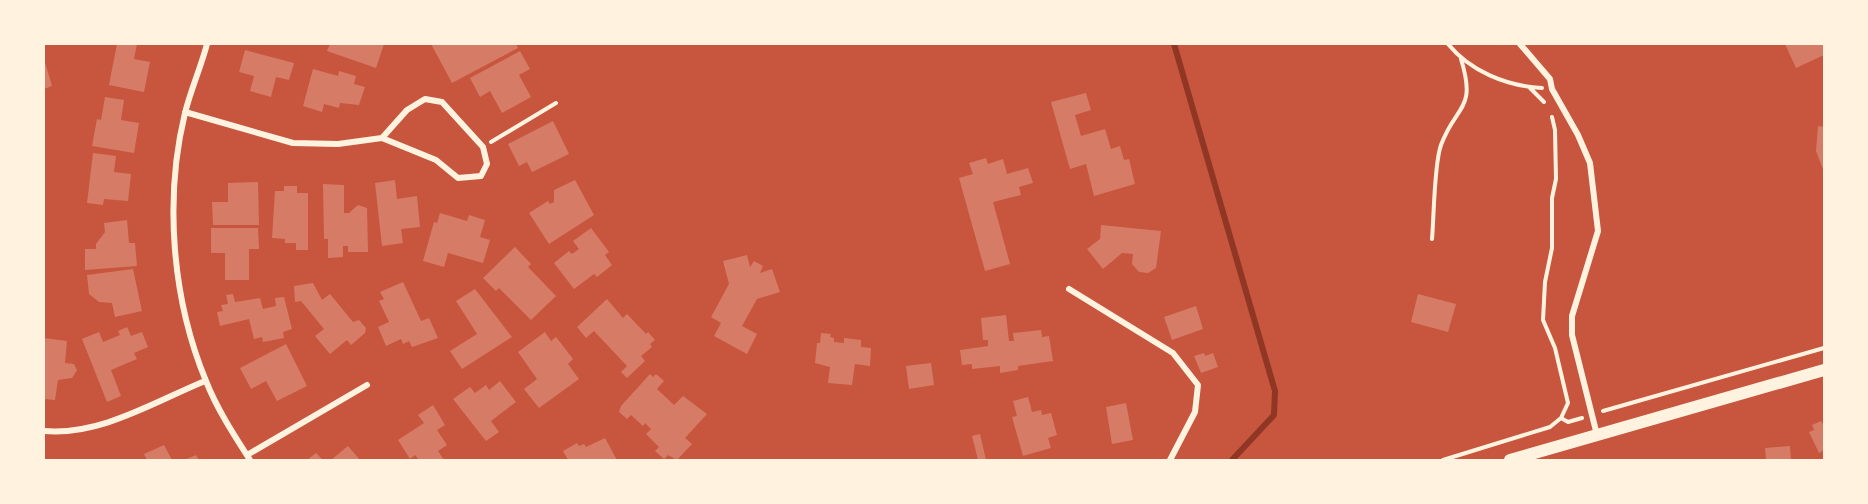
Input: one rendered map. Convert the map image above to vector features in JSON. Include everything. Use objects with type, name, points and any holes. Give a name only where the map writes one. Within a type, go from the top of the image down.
[{"type":"main road","points":[[1510,460],[1824,370]]},
{"type":"street","points":[[207,44],[185,112],[176,164],[174,226],[189,329],[206,381],[224,418],[248,458],[368,385]]},
{"type":"street","points":[[1520,44],[1550,79],[1552,89],[1590,163],[1598,231],[1572,316],[1578,365],[1598,436]]},
{"type":"street","points":[[185,112],[293,143],[339,144],[382,138],[436,160],[458,178],[481,176],[487,164],[483,147],[442,102],[425,99],[407,110],[382,138]]},
{"type":"street","points":[[1069,290],[1173,352],[1198,385],[1195,412],[1170,460]]},
{"type":"street","points":[[44,431],[60,432],[106,424],[206,381]]},
{"type":"path","points":[[1448,44],[1461,59],[1496,78],[1530,88],[1552,89]]},
{"type":"path","points":[[1432,239],[1440,146],[1466,102],[1468,84],[1461,59]]},
{"type":"path","points":[[1530,88],[1545,103]]},
{"type":"path","points":[[483,147],[556,103]]},
{"type":"path","points":[[1443,460],[1550,427],[1561,418],[1568,403],[1567,390],[1544,320],[1545,282],[1552,248],[1552,198],[1556,179],[1555,130],[1551,112]]},
{"type":"path","points":[[1610,409],[1824,348]]},
{"type":"path","points":[[1561,418],[1568,422]]},
{"type":"building","points":[[117,44],[137,44],[134,59],[150,62],[144,92],[109,85]]},
{"type":"building","points":[[330,44],[384,44],[376,68],[327,51]]},
{"type":"building","points":[[431,44],[516,44],[518,48],[452,83]]},
{"type":"building","points":[[1785,44],[1824,44],[1824,55],[1796,68]]},
{"type":"building","points":[[245,50],[294,63],[289,80],[276,77],[271,97],[250,91],[254,76],[239,72]]},
{"type":"building","points":[[520,51],[530,69],[519,75],[531,97],[502,113],[490,91],[480,97],[470,78]]},
{"type":"building","points":[[44,59],[52,86],[44,89]]},
{"type":"building","points":[[313,69],[338,76],[339,71],[356,76],[354,84],[365,87],[359,105],[340,103],[339,108],[324,104],[322,112],[303,106]]},
{"type":"building","points":[[1086,93],[1091,110],[1075,115],[1081,136],[1105,129],[1111,149],[1120,146],[1124,160],[1129,159],[1135,184],[1094,196],[1086,164],[1070,169],[1051,102]]},
{"type":"building","points":[[105,97],[124,100],[121,120],[139,123],[134,153],[92,146],[97,119],[101,120]]},
{"type":"building","points":[[553,121],[569,154],[532,172],[527,162],[519,166],[508,144]]},
{"type":"building","points":[[1818,126],[1824,127],[1824,172],[1816,151]]},
{"type":"building","points":[[93,153],[116,156],[114,172],[131,174],[128,201],[104,199],[103,205],[87,203]]},
{"type":"building","points":[[986,158],[988,164],[1003,159],[1007,174],[1028,168],[1033,183],[1019,187],[1021,195],[993,202],[1010,264],[985,271],[959,178],[973,174],[969,163]]},
{"type":"building","points":[[395,180],[397,199],[417,196],[420,227],[401,229],[403,243],[382,246],[375,183]]},
{"type":"building","points":[[575,180],[594,215],[549,244],[529,213],[548,201],[550,204],[554,202],[554,190]]},
{"type":"building","points":[[258,182],[259,225],[213,225],[212,202],[228,202],[228,183]]},
{"type":"building","points":[[323,184],[344,185],[344,213],[349,213],[358,205],[367,208],[368,252],[348,252],[348,246],[343,246],[343,257],[328,258],[328,239],[324,239]]},
{"type":"building","points":[[284,186],[297,186],[297,193],[308,193],[308,250],[296,250],[296,243],[285,243],[285,239],[272,238],[275,191],[284,191]]},
{"type":"building","points":[[440,213],[467,221],[469,215],[485,220],[480,237],[490,240],[483,263],[448,253],[444,267],[423,261],[434,222],[437,223]]},
{"type":"building","points":[[127,220],[129,243],[135,243],[137,266],[85,270],[85,249],[96,249],[96,244],[105,232],[104,223]]},
{"type":"building","points":[[1101,225],[1161,231],[1156,268],[1148,273],[1139,272],[1132,264],[1133,254],[1122,253],[1103,269],[1087,249],[1100,239]]},
{"type":"building","points":[[211,228],[258,228],[259,249],[249,249],[249,280],[225,280],[225,253],[211,253]]},
{"type":"building","points":[[591,228],[609,252],[605,255],[612,265],[597,277],[594,274],[574,289],[554,263],[569,251],[572,254],[579,249],[573,241]]},
{"type":"building","points":[[515,247],[531,264],[528,267],[556,296],[531,320],[499,288],[496,291],[483,278]]},
{"type":"building","points":[[747,255],[750,267],[754,261],[763,266],[760,273],[772,269],[780,292],[757,299],[742,326],[757,334],[747,354],[714,336],[721,323],[711,317],[729,284],[723,261]]},
{"type":"building","points":[[133,269],[142,311],[115,317],[112,303],[99,302],[89,294],[87,275]]},
{"type":"building","points":[[403,282],[421,321],[429,318],[438,338],[412,347],[409,341],[403,344],[401,339],[386,346],[378,327],[389,322],[379,301],[384,299],[380,292]]},
{"type":"building","points":[[313,283],[322,300],[330,294],[353,322],[359,320],[366,328],[365,333],[351,345],[347,340],[330,354],[315,336],[324,329],[301,301],[295,302],[294,286]]},
{"type":"building","points":[[475,289],[512,337],[462,369],[450,351],[477,334],[456,301]]},
{"type":"building","points":[[233,294],[235,302],[260,298],[263,309],[276,306],[275,298],[284,297],[292,329],[283,332],[284,338],[263,342],[262,337],[254,339],[249,319],[220,326],[217,312],[223,311],[221,305],[228,304],[226,295]]},
{"type":"building","points":[[1418,294],[1456,304],[1448,332],[1411,322]]},
{"type":"building","points":[[607,299],[623,318],[627,314],[655,340],[650,344],[652,347],[641,356],[645,361],[627,378],[621,372],[627,366],[594,331],[586,338],[577,327]]},
{"type":"building","points":[[1196,306],[1203,329],[1172,340],[1164,317]]},
{"type":"building","points":[[1006,315],[1009,341],[1014,341],[1013,333],[1041,330],[1042,337],[1049,336],[1053,361],[1018,366],[1018,370],[1000,373],[1000,366],[972,369],[972,364],[962,365],[960,350],[988,346],[988,340],[983,340],[981,318]]},
{"type":"building","points":[[127,327],[131,336],[142,332],[148,347],[134,353],[137,359],[111,370],[121,396],[107,402],[82,339],[99,332],[103,342],[120,335],[118,331]]},
{"type":"building","points":[[545,332],[551,341],[556,337],[573,359],[568,364],[579,379],[539,408],[524,389],[537,379],[518,352]]},
{"type":"building","points":[[821,333],[831,334],[830,337],[834,338],[834,342],[844,343],[844,338],[861,340],[861,347],[871,348],[870,366],[855,364],[852,385],[828,383],[830,367],[815,363],[817,343],[820,343]]},
{"type":"building","points":[[44,338],[67,341],[65,363],[74,364],[77,370],[72,378],[58,380],[55,400],[44,399]]},
{"type":"building","points":[[286,344],[307,386],[277,401],[266,381],[251,389],[240,368]]},
{"type":"building","points":[[1204,353],[1205,356],[1213,353],[1218,367],[1201,373],[1194,356]]},
{"type":"building","points":[[931,363],[934,385],[909,389],[906,366]]},
{"type":"building","points":[[650,374],[653,377],[656,374],[664,381],[657,389],[674,405],[683,396],[707,414],[685,438],[692,444],[677,460],[668,455],[664,459],[655,451],[659,447],[646,434],[651,429],[645,423],[643,426],[631,415],[627,419],[619,412],[621,406]]},
{"type":"building","points":[[500,381],[516,402],[491,421],[499,432],[486,441],[453,399],[470,387],[475,393],[486,385],[489,390]]},
{"type":"building","points":[[1028,397],[1032,412],[1041,410],[1042,415],[1051,413],[1057,435],[1048,438],[1051,448],[1023,456],[1012,417],[1017,416],[1013,401]]},
{"type":"building","points":[[1126,403],[1133,440],[1112,444],[1106,407]]},
{"type":"building","points":[[433,405],[445,425],[437,430],[447,445],[438,451],[444,460],[419,460],[415,455],[410,459],[398,440],[424,423],[418,415]]},
{"type":"building","points":[[1821,421],[1824,426],[1824,450],[1819,453],[1809,432],[1814,430],[1812,425]]},
{"type":"building","points":[[980,434],[986,460],[978,460],[972,436]]},
{"type":"building","points":[[605,438],[617,460],[568,460],[563,451],[577,443],[579,446],[584,444],[586,447]]},
{"type":"building","points":[[164,445],[172,460],[147,460],[144,454]]},
{"type":"building","points":[[348,446],[360,460],[331,460]]},
{"type":"building","points":[[1790,446],[1791,460],[1766,460],[1765,448]]},
{"type":"building","points":[[316,453],[323,460],[307,460]]},
{"type":"building","points":[[196,455],[199,460],[184,460]]},
{"type":"waterway","points":[[1174,44],[1275,391],[1274,415],[1232,460]]}]
